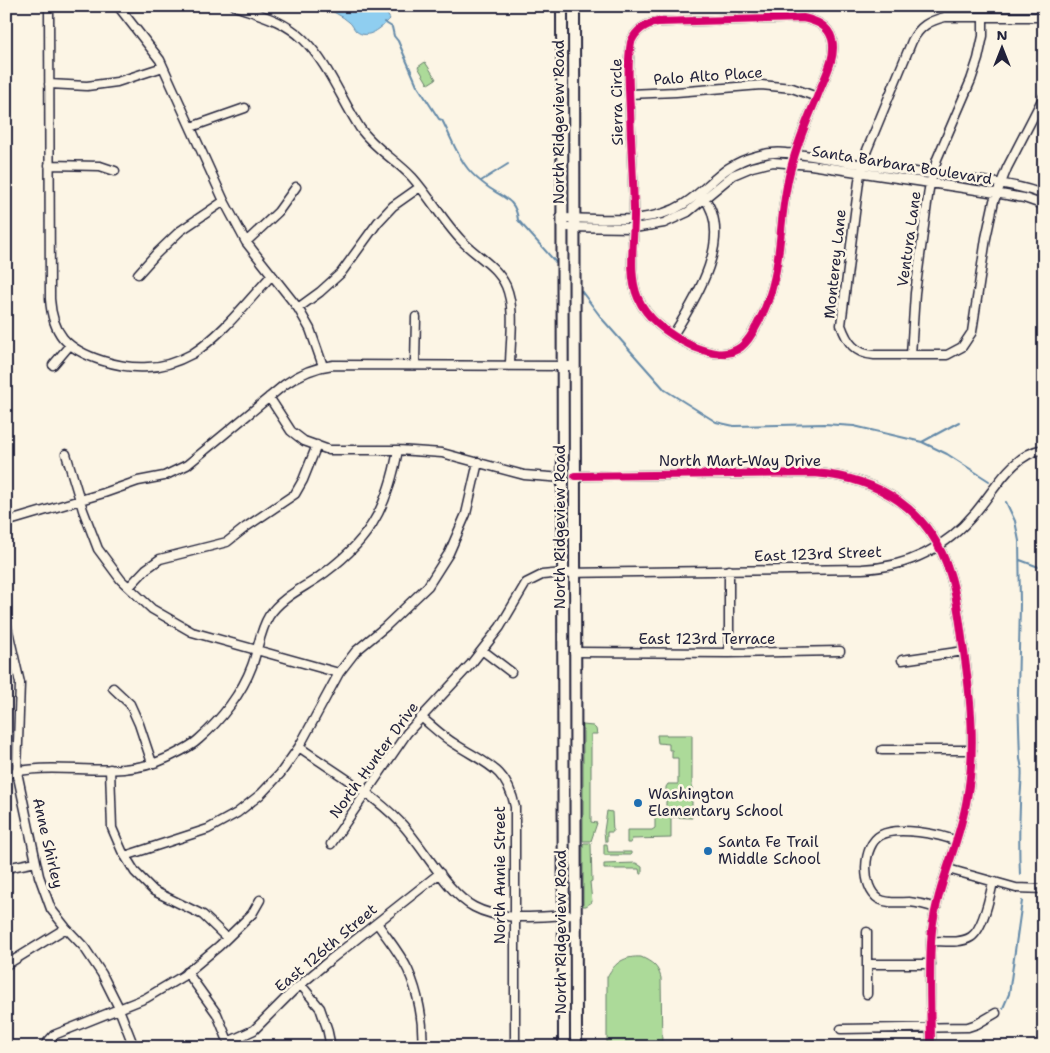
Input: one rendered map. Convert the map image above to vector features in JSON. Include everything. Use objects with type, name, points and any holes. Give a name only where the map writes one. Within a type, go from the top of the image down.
[{"type":"main road","name":"North Ridgeview Road","points":[[562,6],[564,1047]]},
{"type":"main road","name":"North Ridgeview Road","points":[[574,6],[576,1047]]},
{"type":"street","points":[[49,6],[51,316],[62,338],[75,350],[94,358],[123,366],[148,368],[170,364],[190,355],[210,341],[271,276]]},
{"type":"street","points":[[118,6],[160,60],[224,201],[246,242],[298,308],[310,330],[323,366]]},
{"type":"street","points":[[235,6],[279,22],[303,39],[323,66],[361,130],[407,172],[462,241],[490,265],[503,281],[510,302],[510,366]]},
{"type":"street","name":"Monterey Lane","points":[[1044,17],[952,17],[934,20],[925,24],[917,32],[867,150],[860,172],[840,325],[849,343],[862,353],[930,356],[952,353],[962,348],[972,332],[986,238],[997,193],[1007,168],[1044,96]]},
{"type":"street","name":"Ventura Lane","points":[[911,355],[915,293],[931,183],[937,159],[978,59],[984,28],[982,17]]},
{"type":"street","name":"Sierra Circle","points":[[803,18],[814,20],[821,24],[828,31],[832,39],[833,49],[830,62],[792,162],[785,195],[779,262],[774,283],[764,311],[746,342],[731,352],[714,354],[687,343],[674,335],[649,315],[638,299],[634,289],[632,276],[634,218],[629,94],[631,42],[642,27],[650,23],[803,18]]},
{"type":"street","points":[[49,84],[87,86],[117,82],[163,67]]},
{"type":"street","name":"Palo Alto Place","points":[[629,94],[766,85],[792,88],[816,97]]},
{"type":"street","points":[[191,127],[245,108]]},
{"type":"street","name":"Santa Barbara Boulevard","points":[[574,223],[634,228],[659,224],[679,217],[724,170],[743,160],[772,153],[795,154],[933,174],[1026,189],[1044,195]]},
{"type":"street","name":"Santa Barbara Boulevard","points":[[562,223],[634,218],[670,212],[746,169],[773,162],[792,162],[997,193],[1024,198],[1044,205]]},
{"type":"street","points":[[49,165],[100,166],[115,171]]},
{"type":"street","points":[[246,242],[278,212],[296,187]]},
{"type":"street","points":[[298,308],[320,292],[341,272],[392,206],[420,187]]},
{"type":"street","points":[[674,335],[698,293],[710,263],[714,243],[713,211],[702,195]]},
{"type":"street","points":[[138,274],[180,231],[224,201]]},
{"type":"street","points":[[415,364],[416,317]]},
{"type":"street","points":[[53,365],[70,345]]},
{"type":"street","points":[[6,522],[138,481],[164,476],[187,465],[284,385],[302,374],[323,366],[333,364],[415,364],[574,366]]},
{"type":"street","points":[[269,397],[291,431],[304,441],[329,450],[398,450],[442,453],[524,475],[563,478]]},
{"type":"street","points":[[129,587],[146,569],[160,559],[228,542],[246,527],[295,494],[304,480],[317,446]]},
{"type":"street","name":"East 123rd Street","points":[[575,572],[882,567],[913,559],[938,546],[969,520],[1015,463],[1031,452],[1044,449]]},
{"type":"street","points":[[6,774],[43,770],[110,770],[142,767],[166,758],[198,740],[220,718],[238,694],[252,668],[268,617],[280,602],[332,567],[362,540],[374,522],[384,500],[393,477],[398,450]]},
{"type":"street","points":[[66,454],[98,549],[129,587],[152,609],[192,632],[339,673]]},
{"type":"street","points":[[125,856],[208,829],[237,813],[261,794],[280,774],[299,747],[339,673],[356,651],[385,627],[428,586],[449,553],[466,514],[478,462]]},
{"type":"street","name":"North Mart-Way Drive","points":[[575,476],[814,473],[837,475],[860,481],[882,490],[901,502],[927,528],[945,559],[953,584],[972,717],[972,750],[967,800],[936,908],[931,964],[931,1047]]},
{"type":"street","points":[[729,570],[729,653]]},
{"type":"street","name":"North Hunter Drive","points":[[332,844],[407,733],[471,664],[500,627],[526,583],[542,575],[575,572]]},
{"type":"street","name":"Anne Shirley","points":[[6,622],[20,683],[18,772],[39,876],[51,909],[84,947],[102,974],[119,1009],[134,1047]]},
{"type":"street","points":[[482,650],[511,672]]},
{"type":"street","name":"East 123rd Terrace","points":[[574,652],[729,653],[840,651]]},
{"type":"street","points":[[902,660],[964,651]]},
{"type":"street","points":[[113,688],[130,704],[139,724],[152,764]]},
{"type":"street","name":"North Annie Street","points":[[421,717],[455,744],[477,756],[500,774],[511,790],[515,807],[515,1047]]},
{"type":"street","points":[[299,747],[376,800],[400,822],[457,896],[474,908],[499,915],[576,915]]},
{"type":"street","points":[[882,750],[972,750]]},
{"type":"street","points":[[110,770],[112,828],[135,872],[154,891],[202,914],[227,938]]},
{"type":"street","points":[[936,908],[924,904],[885,901],[878,898],[871,891],[868,883],[866,869],[868,848],[873,840],[882,834],[894,832],[934,834],[956,841]]},
{"type":"street","points":[[6,868],[36,862]]},
{"type":"street","points":[[948,869],[1016,888],[1044,889]]},
{"type":"street","name":"East 126th Street","points":[[229,1044],[254,1030],[330,960],[440,873]]},
{"type":"street","points":[[932,941],[957,941],[971,937],[978,930],[982,922],[993,882]]},
{"type":"street","points":[[46,1044],[54,1035],[146,998],[187,972],[252,914],[260,900]]},
{"type":"street","points":[[377,923],[407,969],[417,998],[423,1038],[422,1047]]},
{"type":"street","points":[[6,965],[66,928]]},
{"type":"street","points":[[867,932],[867,994]]},
{"type":"street","points":[[867,964],[931,964]]},
{"type":"street","points":[[187,972],[217,1014],[229,1044]]},
{"type":"street","points":[[301,985],[320,1008],[331,1047]]},
{"type":"street","points":[[842,1028],[968,1027],[996,1013]]},
{"type":"green space","points":[[425,62],[436,79],[428,84],[418,67]]},
{"type":"green space","points":[[583,725],[593,726],[597,734],[591,734],[591,822],[597,823],[591,841],[583,841]]},
{"type":"green space","points":[[657,735],[692,735],[692,818],[671,817],[671,838],[632,839],[631,843],[627,843],[627,830],[652,830],[655,828],[655,813],[666,812],[666,787],[668,784],[678,784],[678,758],[672,758],[672,750],[669,750],[669,744],[658,743]]},
{"type":"green space","points":[[607,811],[612,812],[613,832],[607,832],[607,841],[605,841],[604,831]]},
{"type":"green space","points":[[584,843],[591,843],[592,881],[590,882],[592,902],[586,906],[583,906]]},
{"type":"green space","points":[[604,844],[607,844],[608,852],[631,852],[631,855],[604,855]]},
{"type":"green space","points":[[636,863],[642,867],[642,874],[640,874],[639,869],[604,869],[604,864]]},
{"type":"green space","points":[[641,957],[654,965],[661,978],[662,1047],[607,1047],[607,977],[613,967],[621,961]]},
{"type":"water","points":[[326,6],[382,6],[390,19],[374,32],[361,34],[346,20]]},
{"type":"waterway","points":[[384,22],[392,27],[394,36],[417,85],[439,119],[442,120],[464,163],[480,181],[512,203],[518,220],[559,266]]},
{"type":"waterway","points":[[481,181],[508,164]]},
{"type":"waterway","points":[[579,288],[603,320],[665,390],[716,422],[734,426],[824,424],[854,426],[922,442],[947,454],[989,481]]},
{"type":"waterway","points":[[922,442],[959,422]]},
{"type":"waterway","points":[[1006,502],[1015,521],[1019,541],[1018,695],[1022,775],[1019,822],[1020,875]]},
{"type":"waterway","points":[[1020,560],[1044,569]]},
{"type":"waterway","points":[[1003,1008],[1009,994],[1022,901]]},
{"type":"cycle path","points":[[803,18],[817,22],[828,30],[832,39],[833,54],[829,69],[799,141],[791,168],[783,207],[777,266],[773,285],[758,323],[744,345],[724,353],[706,351],[678,338],[655,321],[642,306],[635,288],[632,266],[634,208],[629,76],[631,42],[641,28],[658,22],[803,18]]},
{"type":"cycle path","points":[[575,476],[814,473],[838,476],[880,490],[899,501],[915,515],[941,551],[950,574],[960,622],[969,689],[972,743],[970,780],[964,815],[939,897],[932,930],[930,973],[931,1047]]},
{"type":"place","name":"Washington Elementary School","points":[[638,803]]},
{"type":"place","name":"Santa Fe Trail Middle School","points":[[708,851]]}]
